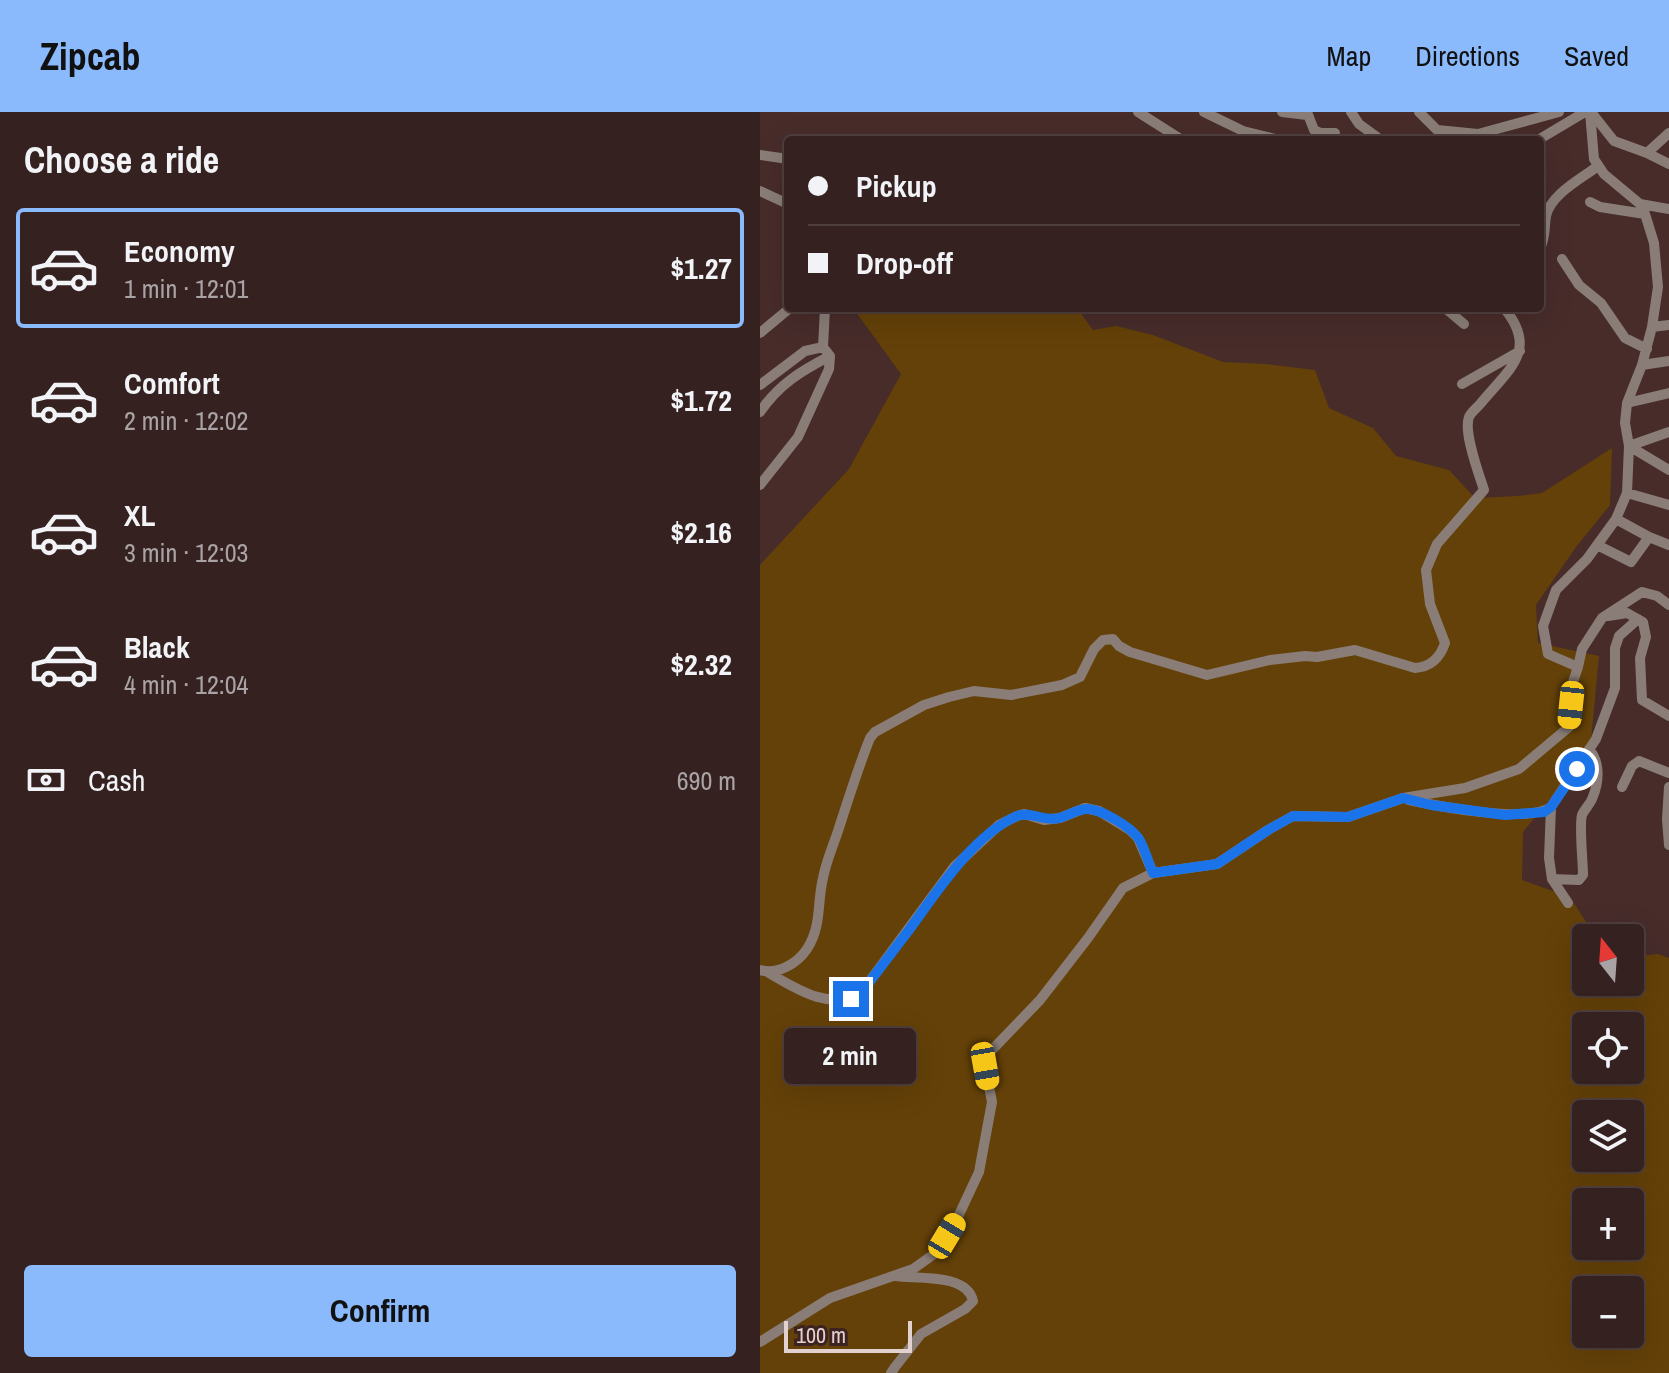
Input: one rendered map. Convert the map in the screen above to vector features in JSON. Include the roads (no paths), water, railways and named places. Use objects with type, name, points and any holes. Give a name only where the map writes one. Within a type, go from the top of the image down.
[{"type":"street","points":[[1138,112],[1176,136]]},
{"type":"street","points":[[1204,112],[1243,131],[1263,136]]},
{"type":"street","points":[[1282,112],[1307,114],[1314,130],[1335,133]]},
{"type":"street","points":[[1351,112],[1359,124],[1376,136]]},
{"type":"street","points":[[1419,112],[1437,130],[1478,134],[1526,116],[1559,112]]},
{"type":"street","points":[[1544,137],[1589,112]]},
{"type":"street","points":[[1589,112],[1614,141],[1669,164]]},
{"type":"street","points":[[1578,667],[1548,654],[1543,626],[1556,590],[1587,559],[1616,519],[1627,493],[1627,403],[1647,349],[1658,287],[1654,243],[1642,209],[1604,174],[1594,159],[1589,112]]},
{"type":"street","points":[[1647,153],[1669,133]]},
{"type":"street","points":[[760,155],[784,158]]},
{"type":"street","points":[[1544,241],[1546,218],[1551,205],[1598,166]]},
{"type":"street","points":[[760,191],[784,202]]},
{"type":"street","points":[[1590,202],[1600,207],[1669,209]]},
{"type":"street","points":[[1562,259],[1579,285],[1601,303],[1625,338],[1647,349]]},
{"type":"street","points":[[1658,287],[1669,281]]},
{"type":"street","points":[[760,333],[785,312]]},
{"type":"street","points":[[760,485],[798,437],[829,369],[825,312]]},
{"type":"street","points":[[1450,312],[1464,324]]},
{"type":"street","points":[[765,971],[791,965],[806,951],[820,906],[822,879],[870,738],[875,732],[924,705],[974,691],[1011,695],[1062,685],[1080,677],[1094,649],[1107,639],[1113,639],[1130,652],[1207,675],[1270,660],[1317,657],[1355,650],[1415,668],[1438,659],[1445,643],[1430,604],[1426,570],[1437,544],[1484,490],[1468,433],[1469,418],[1513,365],[1520,351],[1521,336],[1507,312]]},
{"type":"street","points":[[1652,327],[1669,325]]},
{"type":"street","points":[[760,385],[805,351],[826,352]]},
{"type":"street","points":[[1462,384],[1520,351]]},
{"type":"street","points":[[760,412],[779,387],[826,352]]},
{"type":"street","points":[[1642,365],[1669,361]]},
{"type":"street","points":[[1627,403],[1669,393]]},
{"type":"street","points":[[1629,446],[1669,432]]},
{"type":"street","points":[[1629,446],[1669,470]]},
{"type":"street","points":[[1627,493],[1669,505]]},
{"type":"street","points":[[1616,519],[1669,545]]},
{"type":"street","points":[[1597,545],[1631,562],[1649,537]]},
{"type":"street","points":[[760,1342],[830,1298],[913,1269],[937,1252],[979,1172],[992,1102],[985,1066],[991,1051],[1040,1000],[1123,888],[1153,873],[1217,864],[1293,816],[1348,817],[1403,798],[1465,788],[1519,769],[1569,727],[1573,682],[1582,649],[1602,618],[1642,592],[1657,596],[1669,605]]},
{"type":"street","points":[[1602,618],[1627,613],[1643,622],[1646,637],[1640,658],[1642,700],[1669,716]]},
{"type":"street","points":[[1403,798],[1505,815],[1544,812],[1551,807],[1596,739],[1615,688],[1615,648],[1619,636],[1638,619]]},
{"type":"street","points":[[1552,879],[1579,880],[1583,875],[1582,815],[1592,800],[1598,768],[1589,749]]},
{"type":"street","points":[[1622,787],[1632,766],[1639,761],[1669,773]]},
{"type":"street","points":[[1669,787],[1669,845]]},
{"type":"street","points":[[1551,807],[1549,858],[1552,879],[1568,903]]},
{"type":"street","points":[[765,971],[803,993],[838,1001],[861,993],[954,867],[999,825],[1024,814],[1044,820],[1060,818],[1085,808],[1099,811],[1138,838],[1153,873]]},
{"type":"street","points":[[891,1373],[921,1334],[965,1309],[973,1301],[965,1287],[933,1276],[893,1276]]}]
